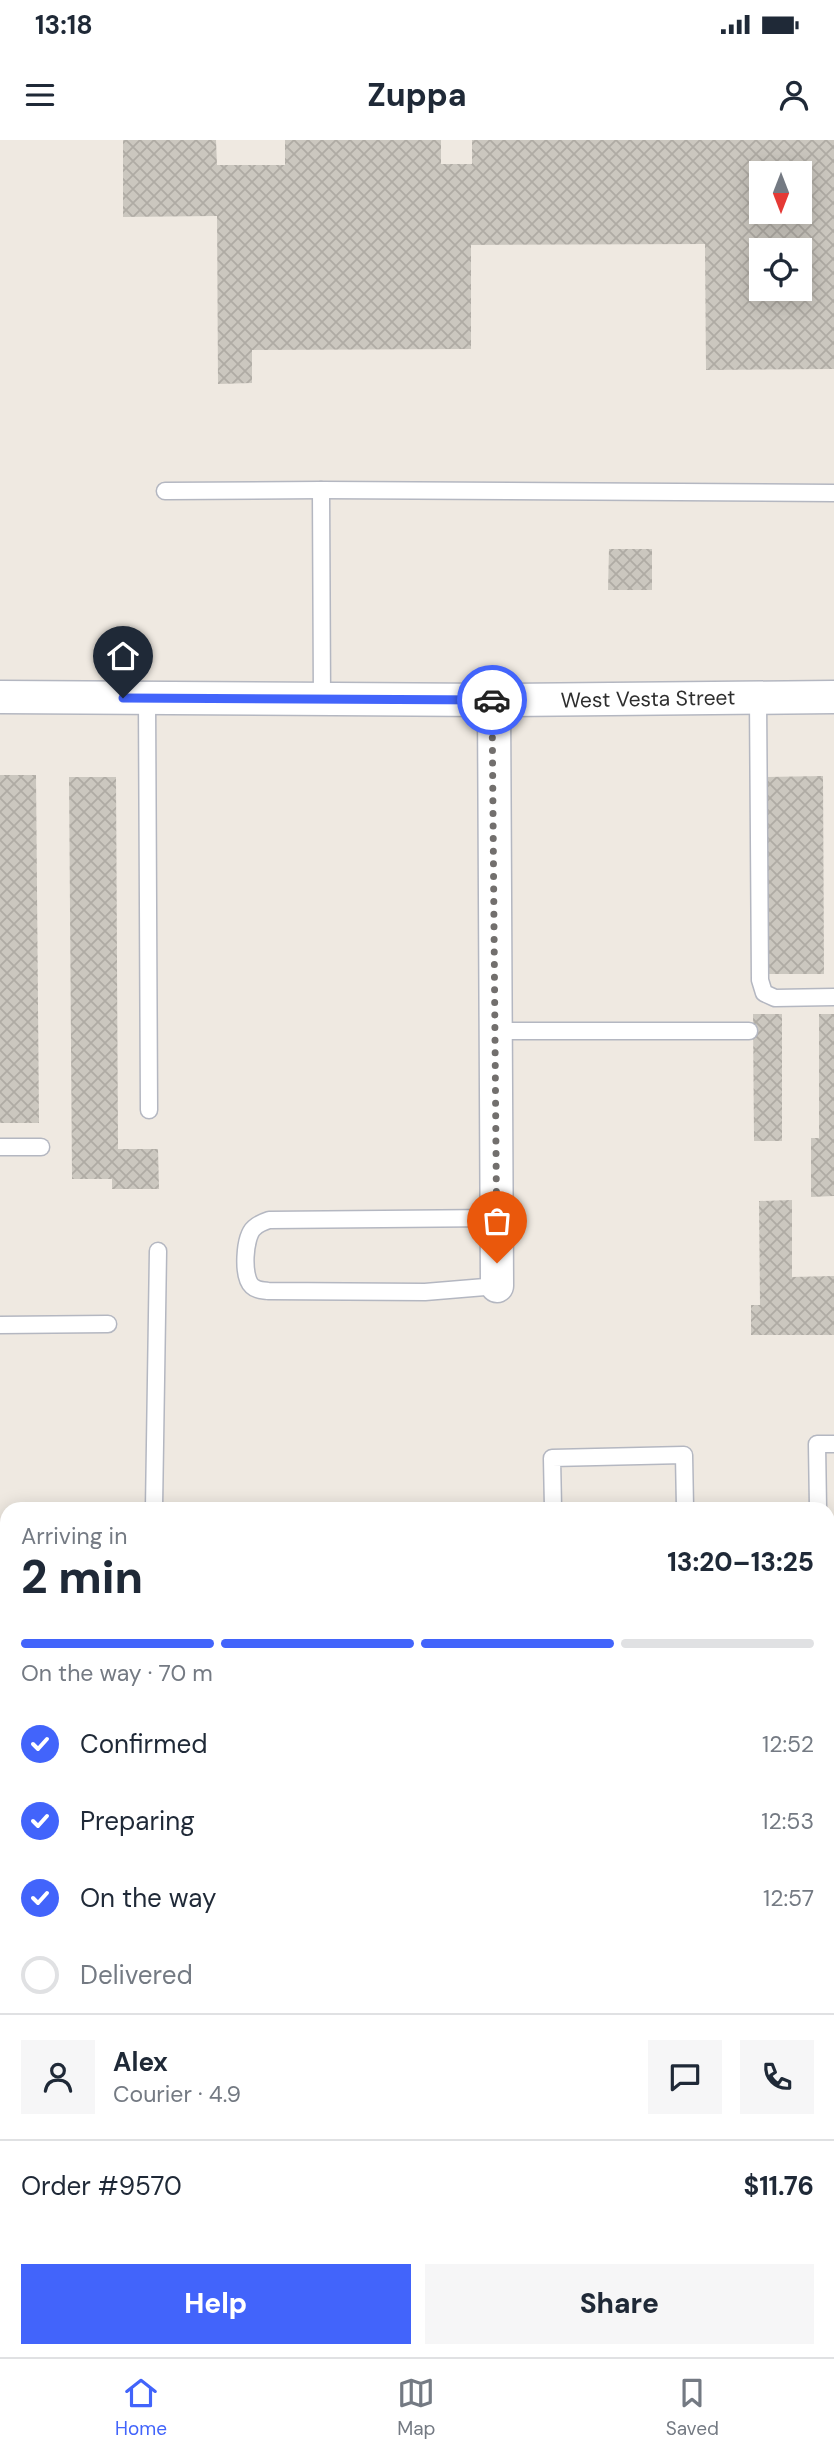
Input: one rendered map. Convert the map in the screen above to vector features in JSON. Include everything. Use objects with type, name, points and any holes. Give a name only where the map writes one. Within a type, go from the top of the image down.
[{"type":"street","name":"West Vesta Street","points":[[0,697],[494,700],[834,697]]},
{"type":"street","points":[[494,700],[497,1286]]},
{"type":"lane","points":[[165,491],[321,489],[834,493]]},
{"type":"lane","points":[[321,489],[322,699]]},
{"type":"lane","points":[[758,697],[760,980],[764,993],[775,998],[834,997]]},
{"type":"lane","points":[[147,698],[149,1110]]},
{"type":"lane","points":[[496,1031],[749,1031]]},
{"type":"lane","points":[[0,1147],[41,1147]]},
{"type":"lane","points":[[496,1218],[268,1220],[253,1228],[249,1234],[247,1275],[252,1286],[258,1290],[425,1292],[497,1286]]},
{"type":"lane","points":[[154,1502],[158,1251]]},
{"type":"lane","points":[[0,1325],[108,1324]]},
{"type":"lane","points":[[818,1502],[817,1444],[834,1444]]},
{"type":"lane","points":[[553,1502],[552,1458],[684,1455],[685,1502]]},
{"type":"building","points":[[123,140],[216,140],[217,165],[285,165],[285,140],[441,140],[441,164],[472,164],[472,140],[834,140],[834,369],[706,370],[705,244],[471,245],[471,349],[252,350],[252,383],[218,384],[217,216],[123,217]]},
{"type":"building","points":[[609,549],[652,549],[652,590],[608,590]]},
{"type":"building","points":[[0,775],[36,775],[39,1123],[0,1123]]},
{"type":"building","points":[[823,776],[824,974],[768,974],[767,777]]},
{"type":"building","points":[[69,777],[116,777],[118,1149],[158,1149],[159,1189],[112,1189],[112,1179],[72,1179]]},
{"type":"building","points":[[753,1014],[782,1014],[782,1141],[754,1141]]},
{"type":"building","points":[[819,1014],[834,1014],[834,1196],[811,1197],[811,1138],[819,1138]]},
{"type":"building","points":[[792,1200],[792,1277],[834,1276],[834,1335],[751,1335],[751,1305],[760,1305],[759,1201]]},
{"type":"way so far","points":[[492,700],[497,1263]]},
{"type":"route","points":[[123,698],[492,700]]}]
